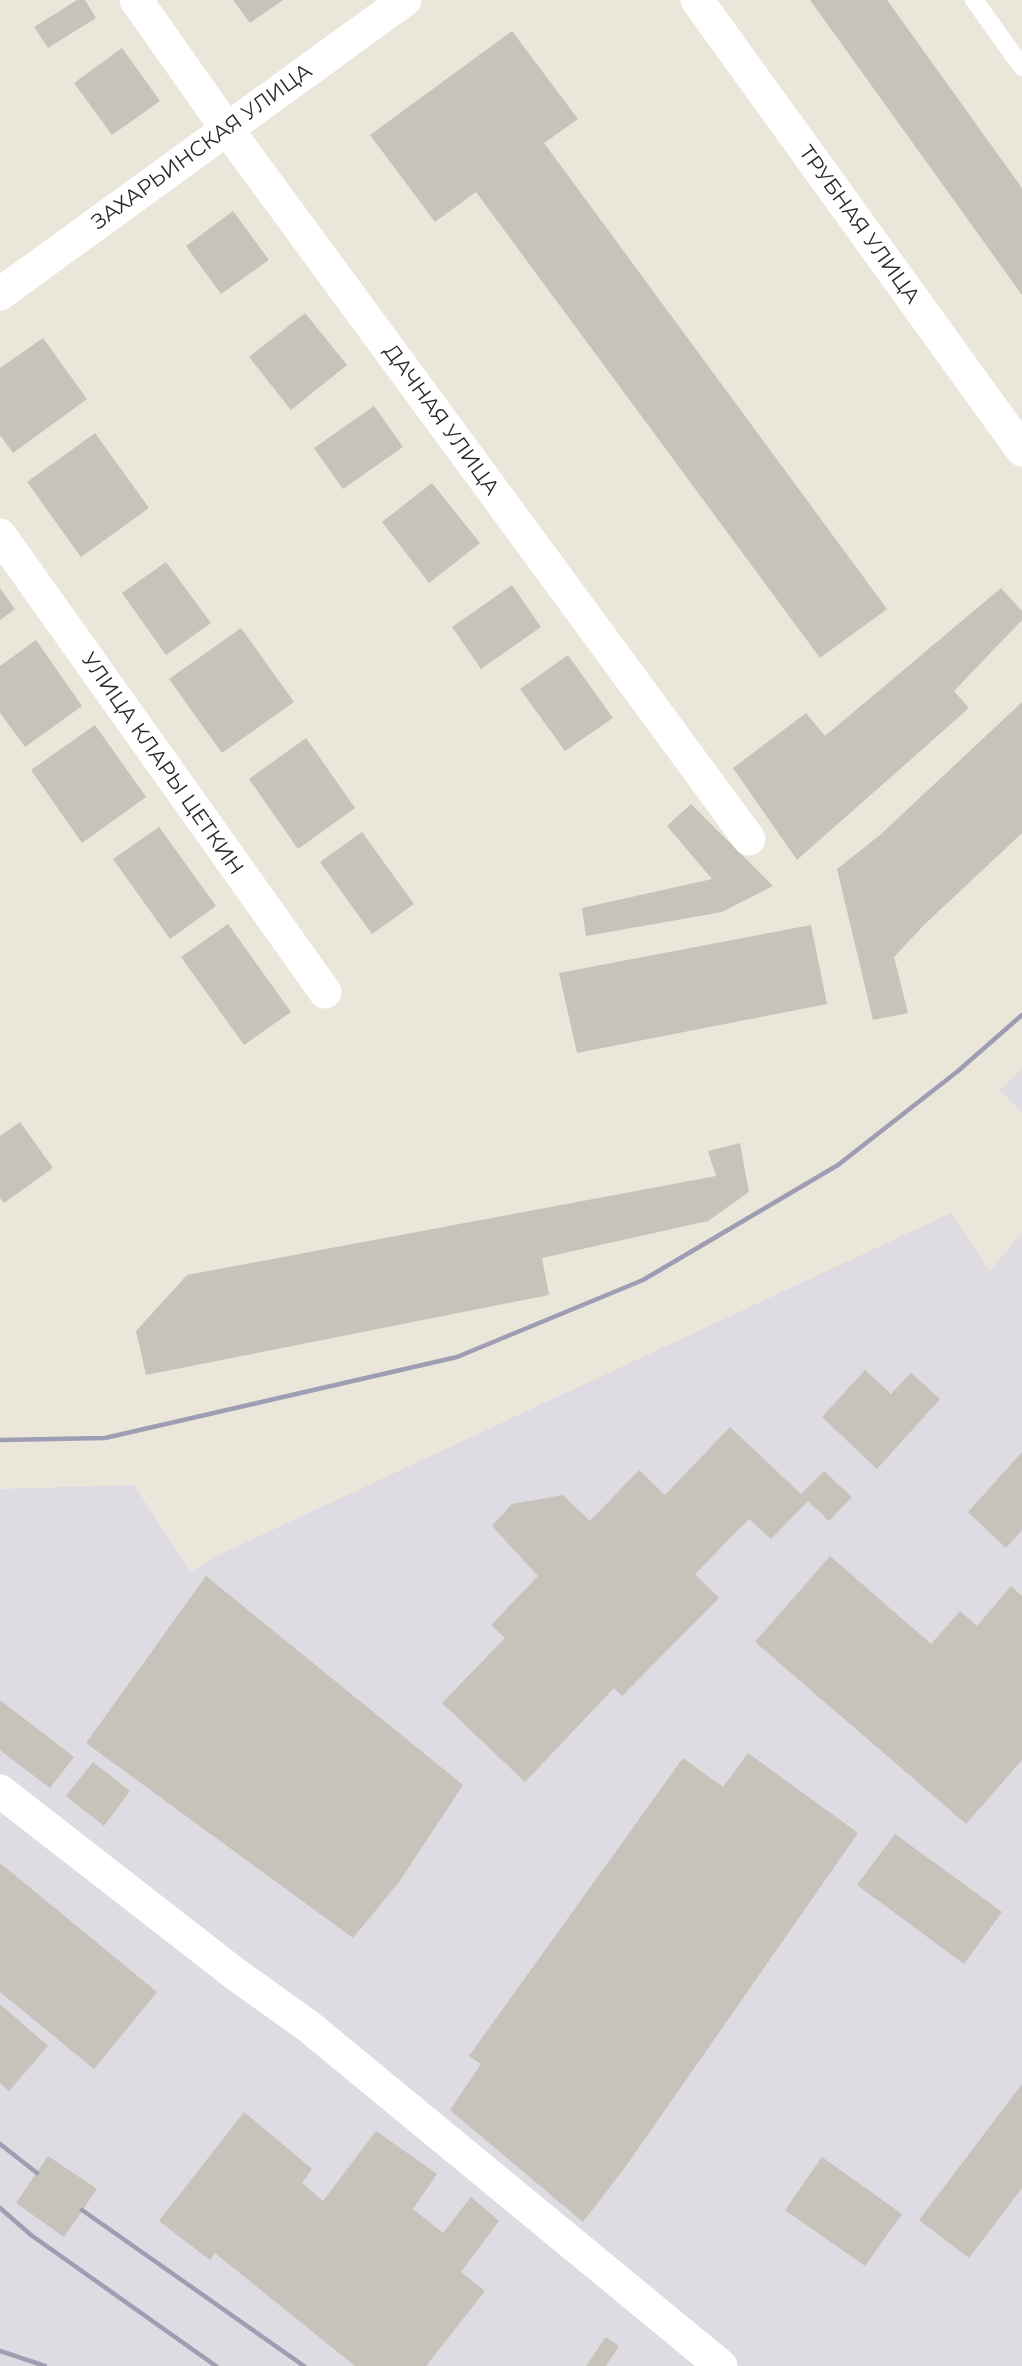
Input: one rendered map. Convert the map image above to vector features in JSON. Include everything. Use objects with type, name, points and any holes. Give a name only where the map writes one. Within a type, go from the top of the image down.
[{"type":"street","name":"ДАЧНАЯ УЛИЦА","points":[[136,0],[226,129],[749,839]]},
{"type":"street","name":"ЗАХАРЬИНСКАЯ УЛИЦА","points":[[0,294],[405,0]]},
{"type":"street","name":"ТРУБНАЯ УЛИЦА","points":[[697,0],[1018,435]]},
{"type":"street","name":"УЛИЦА КЛАРЫ ЦЕТКИН","points":[[0,536],[325,992]]},
{"type":"street","points":[[0,1791],[234,1973],[308,2026],[721,2366]]},
{"type":"lane","points":[[974,0],[1022,68]]},
{"type":"shaded area","points":[[1022,1069],[1022,1113],[1000,1090]]},
{"type":"shaded area","points":[[951,1213],[990,1271],[1022,1232],[1022,2366],[0,2366],[0,1489],[134,1485],[191,1572],[223,1553]]},
{"type":"building","points":[[77,0],[85,0],[96,18],[48,48],[34,27]]},
{"type":"building","points":[[233,0],[283,0],[250,23]]},
{"type":"building","points":[[810,0],[887,0],[1022,188],[1022,295]]},
{"type":"building","points":[[512,31],[578,119],[544,143],[887,609],[820,658],[476,192],[435,222],[370,135]]},
{"type":"building","points":[[122,48],[160,101],[112,135],[74,83]]},
{"type":"building","points":[[233,211],[269,260],[221,294],[186,246]]},
{"type":"building","points":[[305,313],[347,365],[291,410],[249,357]]},
{"type":"building","points":[[43,338],[87,399],[13,453],[0,435],[0,368]]},
{"type":"building","points":[[374,406],[403,447],[343,489],[314,448]]},
{"type":"building","points":[[95,433],[149,508],[81,557],[27,482]]},
{"type":"building","points":[[432,483],[480,543],[429,583],[382,522]]},
{"type":"building","points":[[166,562],[211,623],[166,655],[122,593]]},
{"type":"building","points":[[512,585],[541,627],[481,669],[452,627]]},
{"type":"building","points":[[0,588],[15,609],[0,620]]},
{"type":"building","points":[[1001,588],[1022,611],[1022,620],[954,691],[969,708],[797,860],[733,768],[806,713],[825,736]]},
{"type":"building","points":[[241,628],[294,702],[222,753],[169,679]]},
{"type":"building","points":[[36,640],[82,706],[25,747],[0,713],[0,666]]},
{"type":"building","points":[[568,655],[613,718],[565,751],[520,689]]},
{"type":"building","points":[[1022,702],[1022,833],[924,925],[894,957],[908,1013],[873,1020],[837,869],[880,835]]},
{"type":"building","points":[[95,725],[146,797],[82,843],[31,770]]},
{"type":"building","points":[[306,738],[355,808],[298,849],[249,779]]},
{"type":"building","points":[[691,804],[773,886],[722,912],[586,936],[582,908],[712,879],[667,826]]},
{"type":"building","points":[[159,827],[216,906],[170,939],[113,859]]},
{"type":"building","points":[[362,832],[414,904],[372,934],[320,862]]},
{"type":"building","points":[[228,924],[291,1012],[244,1045],[181,957]]},
{"type":"building","points":[[811,925],[827,1004],[577,1053],[559,973]]},
{"type":"building","points":[[20,1122],[53,1168],[4,1203],[0,1198],[0,1136]]},
{"type":"building","points":[[740,1143],[749,1192],[708,1221],[542,1258],[549,1295],[146,1375],[136,1331],[187,1275],[716,1176],[708,1151]]},
{"type":"building","points":[[865,1370],[891,1394],[911,1373],[940,1399],[877,1469],[822,1417]]},
{"type":"building","points":[[730,1427],[801,1494],[824,1471],[852,1497],[829,1521],[808,1501],[771,1539],[749,1519],[695,1574],[719,1598],[622,1696],[614,1688],[525,1782],[442,1703],[505,1638],[491,1625],[538,1576],[492,1526],[512,1504],[563,1495],[590,1521],[639,1470],[665,1495]]},
{"type":"building","points":[[1022,1452],[1022,1530],[1006,1548],[968,1512]]},
{"type":"building","points":[[830,1556],[931,1644],[960,1611],[977,1626],[1011,1586],[1022,1596],[1022,1760],[966,1824],[755,1642]]},
{"type":"building","points":[[206,1576],[463,1785],[399,1882],[353,1938],[86,1743]]},
{"type":"building","points":[[0,1700],[74,1757],[50,1788],[0,1750]]},
{"type":"building","points":[[748,1753],[858,1833],[626,2166],[583,2222],[450,2110],[481,2064],[469,2056],[683,1758],[723,1787]]},
{"type":"building","points":[[93,1762],[130,1791],[104,1826],[66,1796]]},
{"type":"building","points":[[895,1834],[1002,1912],[964,1964],[857,1885]]},
{"type":"building","points":[[0,1863],[157,1992],[94,2069],[0,1992]]},
{"type":"building","points":[[0,2004],[48,2046],[9,2091],[0,2083]]},
{"type":"building","points":[[1022,2084],[1022,2188],[969,2258],[919,2220]]},
{"type":"building","points":[[244,2112],[312,2169],[302,2183],[323,2201],[376,2131],[437,2174],[413,2209],[443,2233],[471,2197],[499,2221],[461,2272],[485,2291],[426,2366],[355,2366],[215,2253],[210,2260],[159,2221]]},
{"type":"building","points":[[48,2156],[97,2189],[64,2237],[16,2203]]},
{"type":"building","points":[[822,2157],[902,2214],[865,2266],[785,2210]]},
{"type":"building","points":[[606,2337],[619,2346],[606,2366],[586,2366]]},
{"type":"railway","points":[[0,1440],[105,1438],[457,1357],[643,1280],[838,1165],[958,1071],[1022,1015]]},
{"type":"railway","points":[[0,2144],[37,2173]]},
{"type":"railway","points":[[0,2208],[31,2235],[216,2366]]},
{"type":"railway","points":[[82,2210],[304,2366]]},
{"type":"railway","points":[[0,2351],[45,2366]]}]
